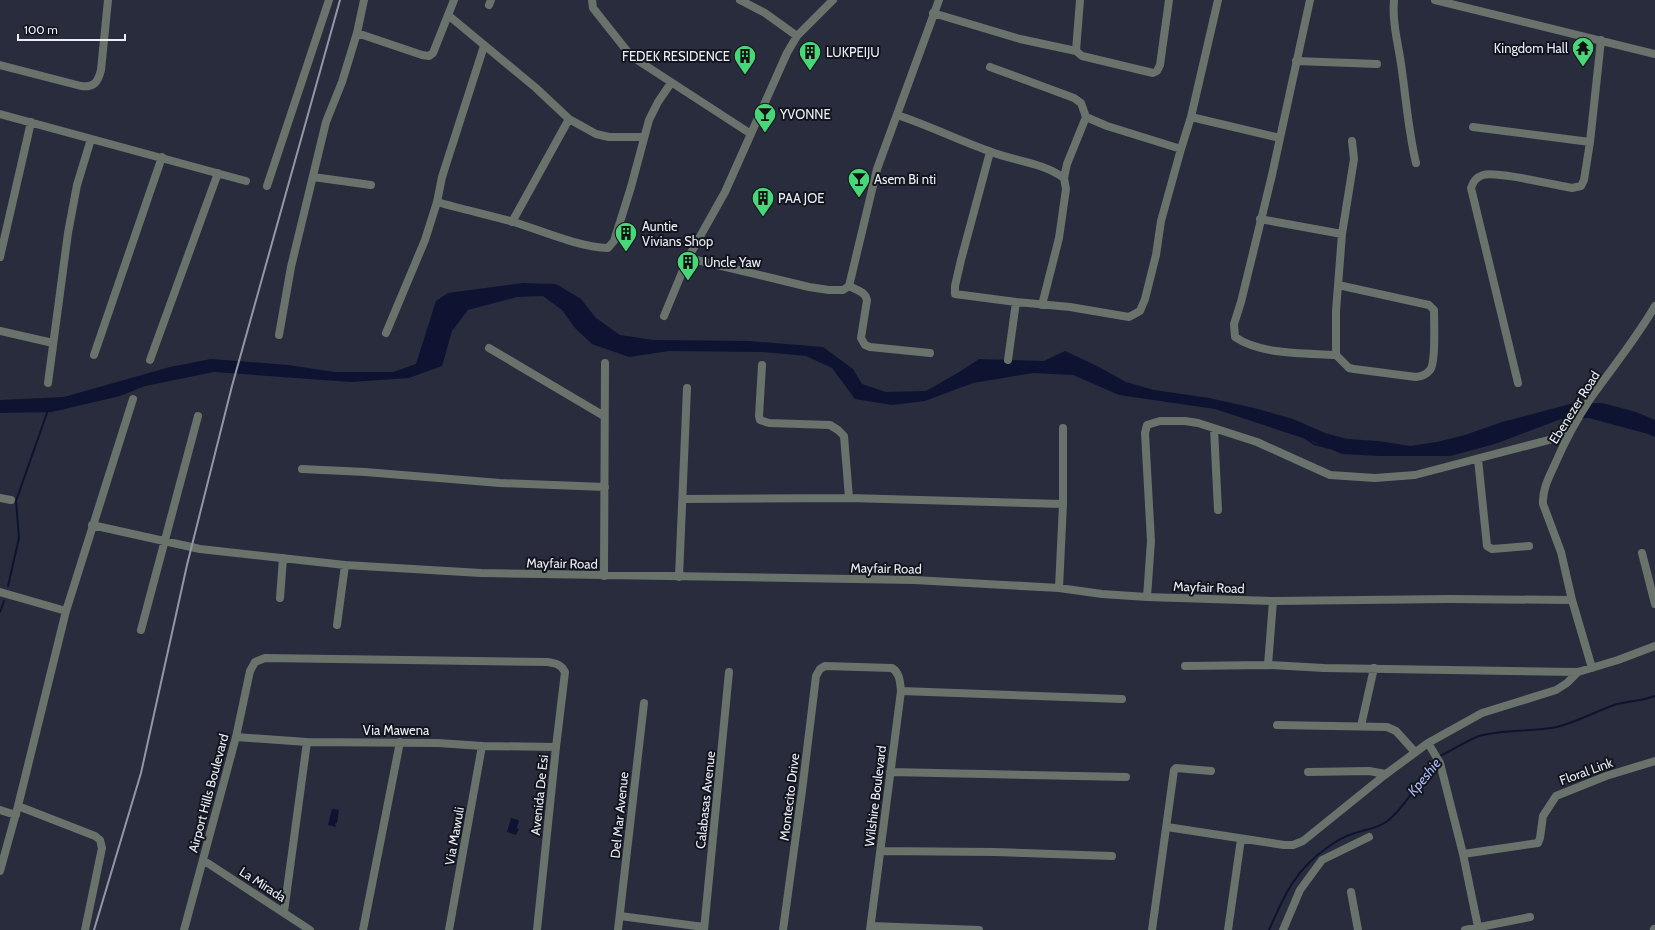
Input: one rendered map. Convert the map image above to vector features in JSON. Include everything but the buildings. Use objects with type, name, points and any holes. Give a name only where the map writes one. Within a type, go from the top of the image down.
[{"type":"street","points":[[0,65],[81,86],[88,87],[94,84],[99,78],[101,70],[108,0]]},
{"type":"street","points":[[267,186],[329,0]]},
{"type":"street","points":[[279,335],[291,267],[326,122],[342,82],[357,33],[364,0]]},
{"type":"street","points":[[357,33],[429,56],[433,52],[454,0]]},
{"type":"street","points":[[592,0],[593,8],[631,56],[751,134]]},
{"type":"street","points":[[740,0],[765,13],[797,36]]},
{"type":"street","points":[[664,316],[688,258],[725,192],[787,53],[797,36],[833,0]]},
{"type":"street","points":[[688,258],[809,287],[829,290],[843,290],[849,286],[877,169],[938,0]]},
{"type":"street","points":[[1076,51],[1080,0]]},
{"type":"street","points":[[933,13],[1020,39],[1076,51],[1082,56],[1153,72],[1157,71],[1160,65],[1169,0]]},
{"type":"street","points":[[990,152],[960,260],[955,294],[1070,307],[1129,317],[1140,312],[1145,299],[1156,255],[1161,221],[1180,149],[1192,118],[1218,0]]},
{"type":"street","points":[[1310,0],[1280,138],[1241,302],[1234,324],[1235,337],[1253,347],[1284,352],[1336,355],[1349,368],[1416,377],[1425,375],[1432,369],[1434,357],[1434,310],[1429,305],[1338,285]]},
{"type":"street","points":[[1394,0],[1392,15],[1401,65],[1410,141],[1416,163]]},
{"type":"street","points":[[1435,0],[1655,54]]},
{"type":"street","points":[[448,15],[536,88],[569,119],[596,134],[609,137],[644,137]]},
{"type":"street","points":[[1518,383],[1471,194],[1471,188],[1477,178],[1485,174],[1572,188],[1581,186],[1584,180],[1590,142],[1601,40]]},
{"type":"street","points":[[386,333],[425,240],[437,202],[442,177],[484,46]]},
{"type":"street","points":[[1296,61],[1377,64]]},
{"type":"street","points":[[990,67],[1074,98],[1081,103],[1086,117],[1067,164],[1064,178],[1066,189],[1059,238],[1042,305]]},
{"type":"street","points":[[437,202],[512,222],[556,236],[598,247],[608,248],[614,241],[631,187],[649,120],[658,102],[671,83]]},
{"type":"street","points":[[0,114],[246,181]]},
{"type":"street","points":[[897,115],[924,124],[990,152],[1053,170],[1064,178]]},
{"type":"street","points":[[1086,117],[1107,126],[1180,149]]},
{"type":"street","points":[[1192,118],[1280,138]]},
{"type":"street","points":[[512,222],[569,119]]},
{"type":"street","points":[[0,256],[30,122]]},
{"type":"street","points":[[1473,127],[1590,142]]},
{"type":"street","points":[[48,383],[68,233],[77,186],[91,139]]},
{"type":"street","points":[[1336,355],[1336,311],[1342,234],[1353,166],[1352,141]]},
{"type":"street","points":[[94,355],[162,157]]},
{"type":"street","points":[[1053,170],[1067,164]]},
{"type":"street","points":[[150,360],[218,173]]},
{"type":"street","points":[[313,177],[371,185]]},
{"type":"street","points":[[1260,219],[1342,234]]},
{"type":"street","points":[[849,286],[863,292],[866,296],[867,300],[861,338],[865,345],[870,347],[930,353]]},
{"type":"street","points":[[1008,360],[1016,302]]},
{"type":"street","name":"Ebenezer Road","points":[[1592,668],[1572,600],[1561,552],[1543,504],[1543,497],[1553,467],[1568,435],[1590,399],[1643,327],[1655,306]]},
{"type":"street","points":[[0,331],[53,343]]},
{"type":"street","points":[[489,348],[604,416]]},
{"type":"street","points":[[604,576],[605,363]]},
{"type":"street","points":[[762,365],[760,420],[769,423],[830,426],[838,430],[844,436],[848,498]]},
{"type":"street","points":[[679,577],[687,388]]},
{"type":"street","points":[[0,872],[16,815],[66,611],[133,399]]},
{"type":"street","points":[[142,630],[198,416]]},
{"type":"street","points":[[1147,597],[1151,541],[1145,433],[1148,424],[1186,421],[1198,423],[1257,442],[1321,472],[1338,476],[1375,478],[1415,475],[1568,435]]},
{"type":"street","points":[[1059,588],[1063,504],[1063,428]]},
{"type":"street","points":[[1214,429],[1218,510]]},
{"type":"street","points":[[1478,459],[1487,546],[1492,549],[1529,546]]},
{"type":"street","points":[[302,469],[500,483],[605,487]]},
{"type":"street","points":[[0,498],[11,500]]},
{"type":"street","points":[[683,499],[848,498],[1063,504]]},
{"type":"street","name":"Mayfair Road","points":[[92,525],[200,549],[345,564],[481,573],[914,580],[1059,588],[1102,594],[1147,597],[1273,601],[1441,599],[1572,600]]},
{"type":"street","points":[[1642,553],[1655,604]]},
{"type":"street","points":[[280,598],[283,558]]},
{"type":"street","points":[[337,625],[345,564]]},
{"type":"street","points":[[0,592],[66,611]]},
{"type":"street","points":[[1268,665],[1273,601]]},
{"type":"street","points":[[1185,666],[1268,665],[1578,672],[1655,646]]},
{"type":"street","name":"Airport Hills Boulevard","points":[[184,930],[236,737],[250,671],[255,662],[265,658],[547,662],[559,664]]},
{"type":"street","name":"Avenida De Esi","points":[[537,930],[565,672],[563,667],[559,664]]},
{"type":"street","name":"Montecito Drive","points":[[783,930],[816,676],[820,669],[825,666],[892,668]]},
{"type":"street","name":"Wilshire Boulevard","points":[[871,928],[901,691],[899,676],[892,668]]},
{"type":"street","points":[[1361,726],[1374,668]]},
{"type":"street","name":"Calabasas Avenue","points":[[704,928],[729,672]]},
{"type":"street","points":[[1166,827],[1241,839],[1293,845],[1303,841],[1386,774],[1428,743],[1482,713],[1556,690],[1578,672]]},
{"type":"street","points":[[901,691],[1122,699]]},
{"type":"street","name":"Del Mar Avenue","points":[[618,930],[644,702]]},
{"type":"street","points":[[1277,726],[1387,727],[1393,729],[1415,752]]},
{"type":"street","name":"Via Mawena","points":[[236,737],[307,742],[400,742],[482,746],[556,747]]},
{"type":"street","points":[[284,912],[307,742]]},
{"type":"street","points":[[363,930],[400,742]]},
{"type":"street","points":[[1428,743],[1440,763],[1463,854],[1478,927]]},
{"type":"street","name":"Via Mawuli","points":[[449,930],[482,746]]},
{"type":"street","name":"Floral Link","points":[[1463,854],[1538,843],[1543,816],[1556,796],[1606,776],[1655,761]]},
{"type":"street","points":[[1152,930],[1174,770],[1176,768],[1180,768],[1212,771]]},
{"type":"street","points":[[1308,772],[1369,771],[1386,774]]},
{"type":"street","points":[[890,772],[1126,776]]},
{"type":"street","points":[[18,806],[95,836],[100,840],[102,848],[85,930]]},
{"type":"street","points":[[0,810],[16,815]]},
{"type":"street","points":[[1283,930],[1300,890],[1322,860],[1369,837]]},
{"type":"street","points":[[1228,930],[1241,839]]},
{"type":"street","points":[[881,851],[994,852],[1112,856]]},
{"type":"street","name":"La Mirada","points":[[203,860],[310,930]]},
{"type":"street","points":[[1351,892],[1358,930]]},
{"type":"street","points":[[620,916],[704,928]]},
{"type":"street","points":[[1465,930],[1530,917]]},
{"type":"street","points":[[871,928],[979,930]]},
{"type":"water","points":[[523,283],[556,284],[581,299],[596,318],[620,335],[653,340],[749,341],[823,347],[853,369],[862,384],[886,392],[926,391],[979,359],[1044,361],[1065,351],[1126,382],[1154,390],[1209,398],[1254,408],[1293,419],[1325,433],[1347,439],[1378,441],[1410,446],[1437,442],[1465,435],[1502,422],[1574,403],[1602,403],[1636,412],[1655,420],[1655,437],[1589,418],[1561,419],[1495,444],[1450,456],[1380,456],[1342,454],[1309,440],[1215,409],[1119,395],[1073,375],[1033,373],[973,383],[925,401],[892,405],[855,399],[832,368],[806,356],[763,352],[669,351],[629,357],[592,344],[575,328],[562,310],[543,296],[517,297],[468,310],[452,331],[442,366],[409,378],[351,382],[214,372],[145,386],[120,396],[52,412],[0,413],[0,400],[64,397],[170,367],[211,359],[288,365],[335,372],[393,372],[416,364],[436,301],[448,293]]},
{"type":"water","points":[[332,809],[339,810],[337,823],[335,824],[336,827],[328,825]]},
{"type":"water","points":[[511,818],[519,820],[517,828],[519,829],[516,835],[507,832]]},
{"type":"waterway","points":[[8,586],[19,538],[16,501],[48,410]]},
{"type":"waterway","points":[[1305,438],[1314,444],[1330,448]]},
{"type":"waterway","points":[[0,612],[4,601]]},
{"type":"waterway","name":"Kpeshie","points":[[1438,757],[1479,736],[1498,732],[1537,730],[1557,727],[1614,705],[1655,696]]},
{"type":"waterway","name":"Kpeshie","points":[[1269,930],[1286,894],[1299,874],[1307,865],[1328,847],[1339,840],[1386,822],[1399,810],[1435,760]]},
{"type":"railway","points":[[94,930],[141,773],[187,565],[232,386],[340,0]]},
{"type":"place","name":"Kingdom Hall","points":[[1583,68]]},
{"type":"place","name":"LUKPEIJU","points":[[810,72]]},
{"type":"place","name":"FEDEK RESIDENCE","points":[[745,76]]},
{"type":"place","name":"YVONNE","points":[[765,134]]},
{"type":"place","name":"Asem Bi nti","points":[[859,198]]},
{"type":"place","name":"PAA JOE","points":[[763,218]]},
{"type":"place","name":"Auntie Vivians Shop","points":[[626,252]]},
{"type":"place","name":"Uncle Yaw","points":[[688,282]]}]
